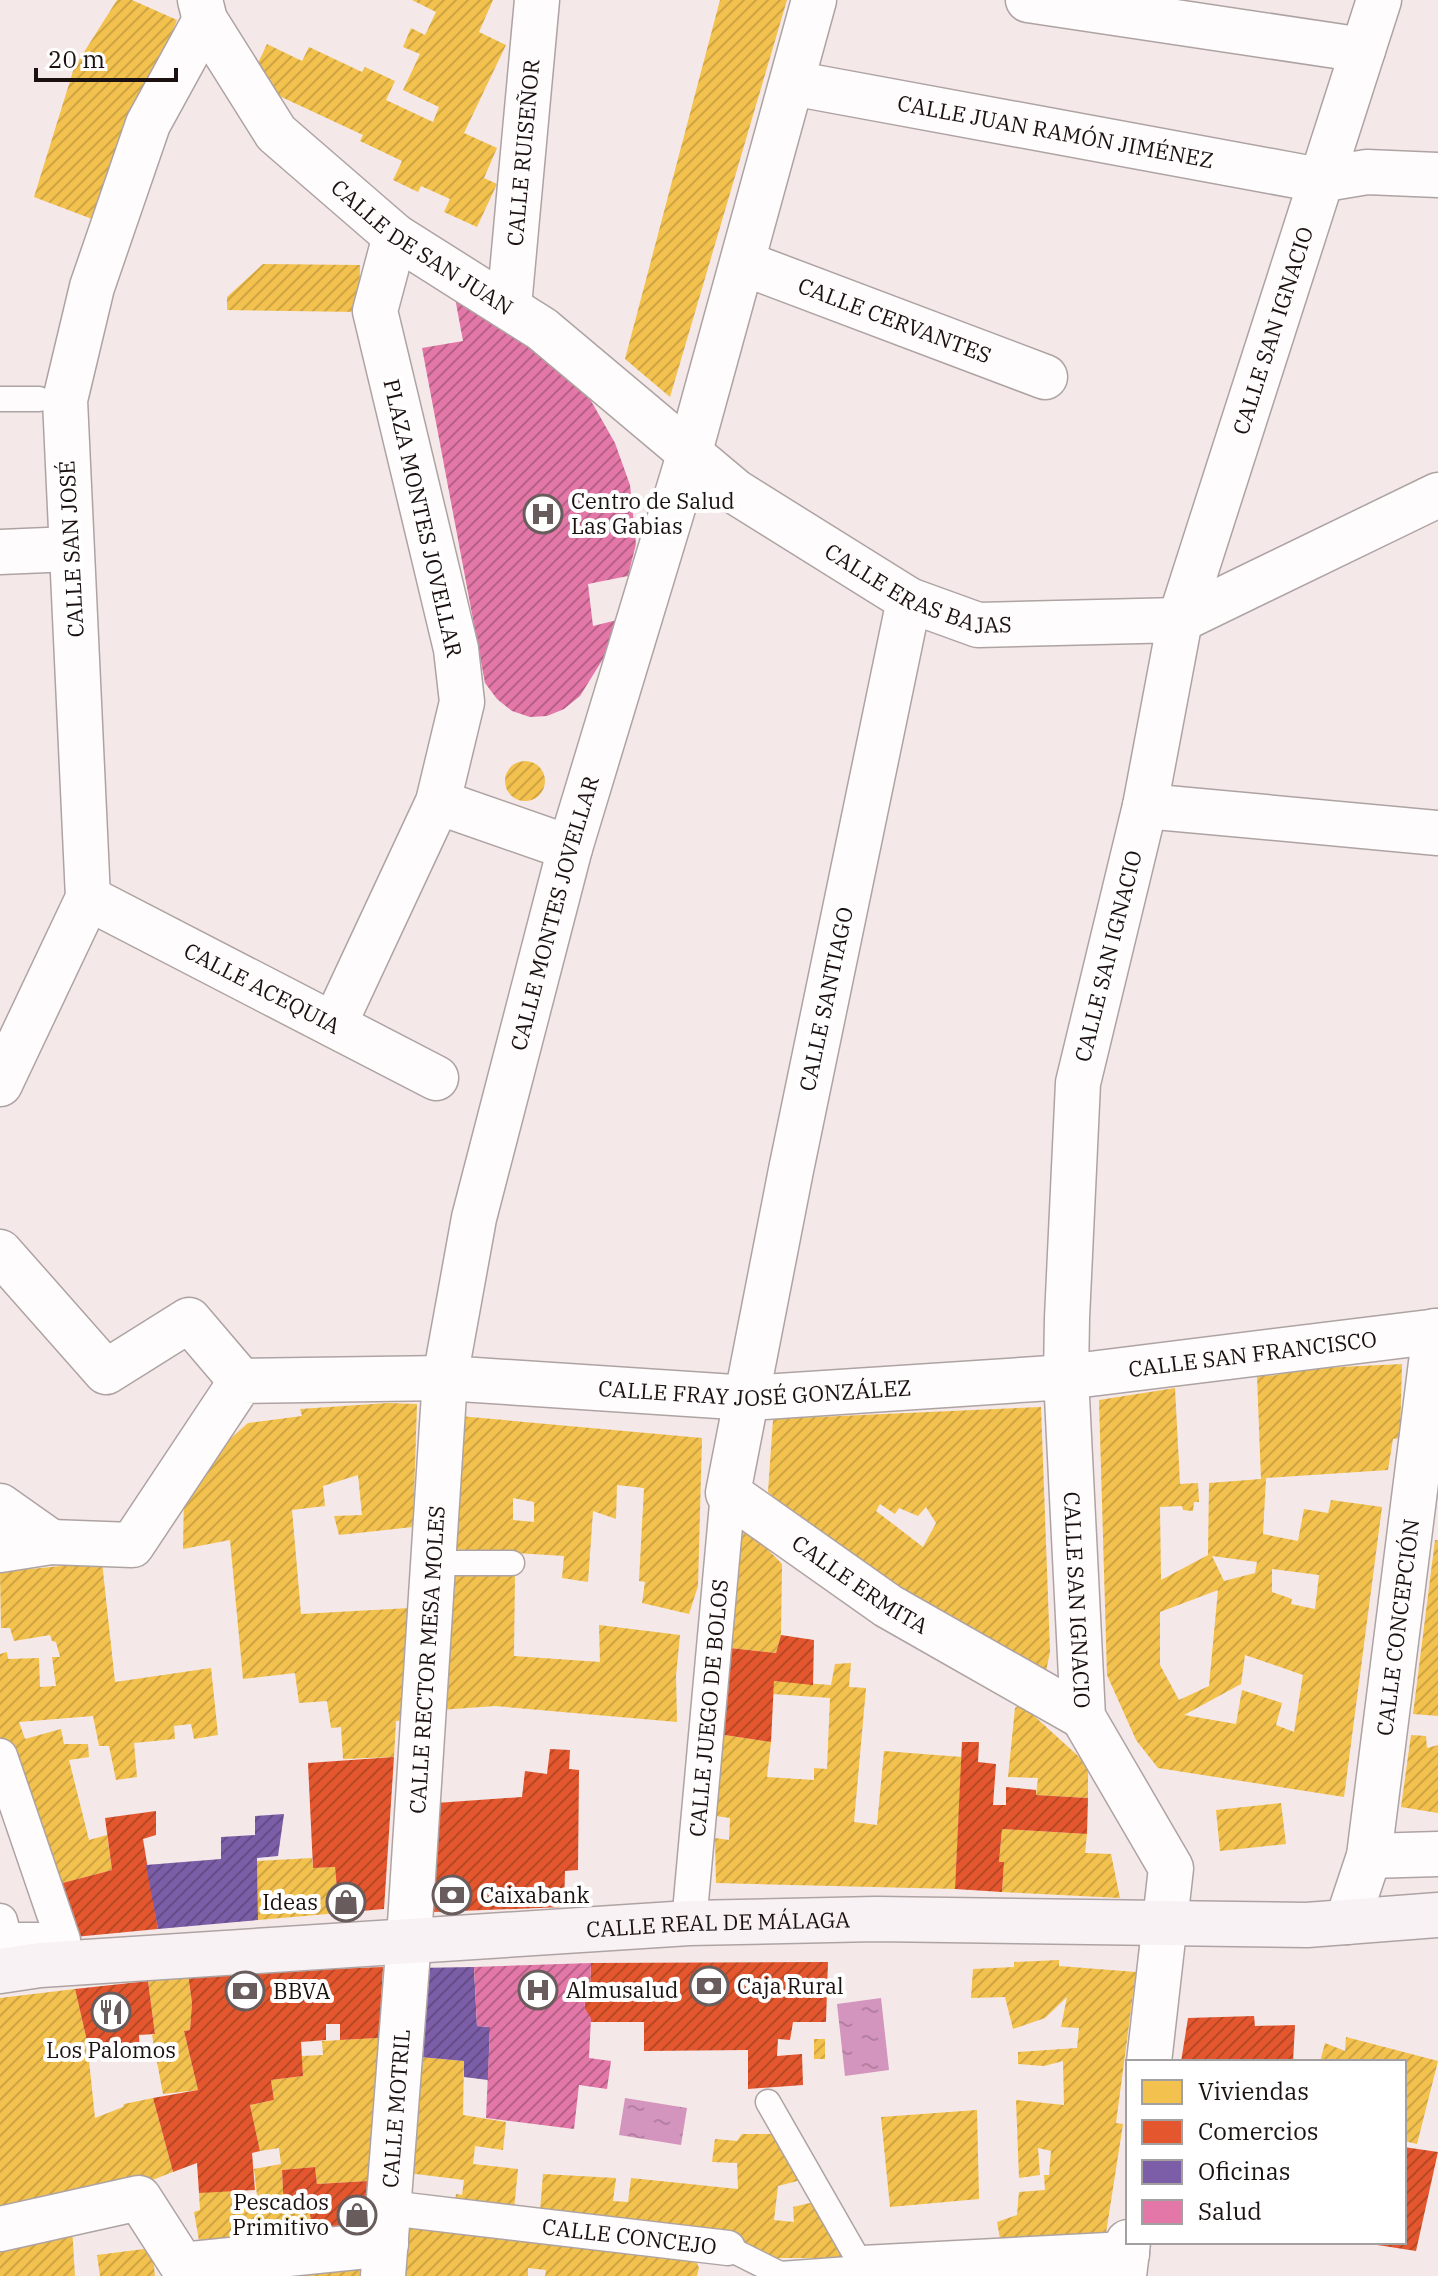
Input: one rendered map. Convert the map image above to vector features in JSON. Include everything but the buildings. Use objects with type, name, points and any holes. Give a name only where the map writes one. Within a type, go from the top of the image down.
[{"type":"main road","name":"CALLE REAL DE MÁLAGA","points":[[0,1971],[56,1963],[689,1923],[876,1919],[1307,1925],[1438,1915]]},
{"type":"street","name":"CALLE RUISEÑOR","points":[[509,306],[537,0]]},
{"type":"street","points":[[689,455],[814,0]]},
{"type":"street","points":[[1028,0],[1363,50]]},
{"type":"street","name":"CALLE SAN IGNACIO","points":[[1149,2060],[1171,1868],[1083,1717],[1066,1377],[1078,1083],[1145,806],[1180,620],[1379,0]]},
{"type":"street","name":"CALLE DE SAN JUAN","points":[[202,10],[276,133],[395,236],[542,329],[689,455]]},
{"type":"street","name":"CALLE SAN JOSÉ","points":[[0,1084],[88,898],[65,400],[70,370],[92,287],[148,124],[202,10]]},
{"type":"street","name":"CALLE JUAN RAMÓN JIMÉNEZ","points":[[792,83],[1319,180],[1367,172],[1438,175]]},
{"type":"street","name":"PLAZA MONTES JOVELLAR","points":[[334,1025],[438,802],[462,702],[456,649],[375,311],[395,236]]},
{"type":"street","name":"CALLE CERVANTES","points":[[743,263],[1045,377]]},
{"type":"street","name":"CALLE ERAS BAJAS","points":[[689,455],[736,492],[909,600],[978,625],[1180,620]]},
{"type":"street","name":"CALLE MONTES JOVELLAR","points":[[445,1378],[474,1218],[570,848],[689,455]]},
{"type":"street","points":[[1180,620],[1438,495]]},
{"type":"street","points":[[0,552],[71,549]]},
{"type":"street","name":"CALLE SANTIAGO","points":[[749,1398],[791,1170],[909,600]]},
{"type":"street","points":[[438,802],[570,848]]},
{"type":"street","points":[[1145,806],[1438,833]]},
{"type":"street","name":"CALLE ACEQUIA","points":[[88,898],[436,1078]]},
{"type":"street","points":[[0,1252],[106,1372],[189,1320],[241,1381],[132,1545],[51,1542],[0,1550]]},
{"type":"street","name":"CALLE SAN FRANCISCO","points":[[1066,1377],[1436,1331]]},
{"type":"street","name":"CALLE CONCEPCIÓN","points":[[1347,1922],[1369,1856],[1436,1331]]},
{"type":"street","name":"CALLE FRAY JOSÉ GONZÁLEZ","points":[[241,1381],[445,1378],[749,1398],[1066,1377]]},
{"type":"street","name":"CALLE RECTOR MESA MOLES","points":[[409,1939],[445,1378]]},
{"type":"street","points":[[728,1493],[749,1398]]},
{"type":"street","name":"CALLE ERMITA","points":[[728,1493],[888,1606],[1083,1717]]},
{"type":"street","name":"CALLE JUEGO DE BOLOS","points":[[689,1923],[728,1493]]},
{"type":"street","points":[[0,1506],[51,1542]]},
{"type":"street","points":[[0,1756],[63,1940],[5,1940],[0,1921]]},
{"type":"street","points":[[1369,1856],[1438,1854]]},
{"type":"street","name":"CALLE MOTRIL","points":[[386,2243],[409,1939]]},
{"type":"street","points":[[0,2229],[139,2198],[182,2265],[386,2243]]},
{"type":"street","name":"CALLE CONCEJO","points":[[386,2243],[728,2248]]},
{"type":"street","name":"CALLE CONCEJO","points":[[863,2268],[1127,2257]]},
{"type":"lane","points":[[0,399],[39,399]]},
{"type":"lane","points":[[433,1563],[512,1563]]},
{"type":"lane","points":[[768,2102],[863,2268]]},
{"type":"lane","name":"CALLE CONCEJO","points":[[728,2248],[780,2274],[863,2268]]},
{"type":"water","points":[[881,1998],[889,2070],[845,2076],[837,2004]]},
{"type":"water","points":[[625,2098],[687,2108],[681,2145],[619,2135]]},
{"type":"place","name":"Centro de Salud Las Gabias","points":[[543,514]]},
{"type":"place","name":"Caixabank","points":[[452,1895]]},
{"type":"place","name":"Ideas","points":[[346,1902]]},
{"type":"place","name":"Caja Rural","points":[[709,1986]]},
{"type":"place","name":"Almusalud","points":[[538,1990]]},
{"type":"place","name":"BBVA","points":[[245,1991]]},
{"type":"place","name":"Los Palomos","points":[[111,2012]]},
{"type":"place","name":"Pescados Primitivo","points":[[357,2215]]}]
